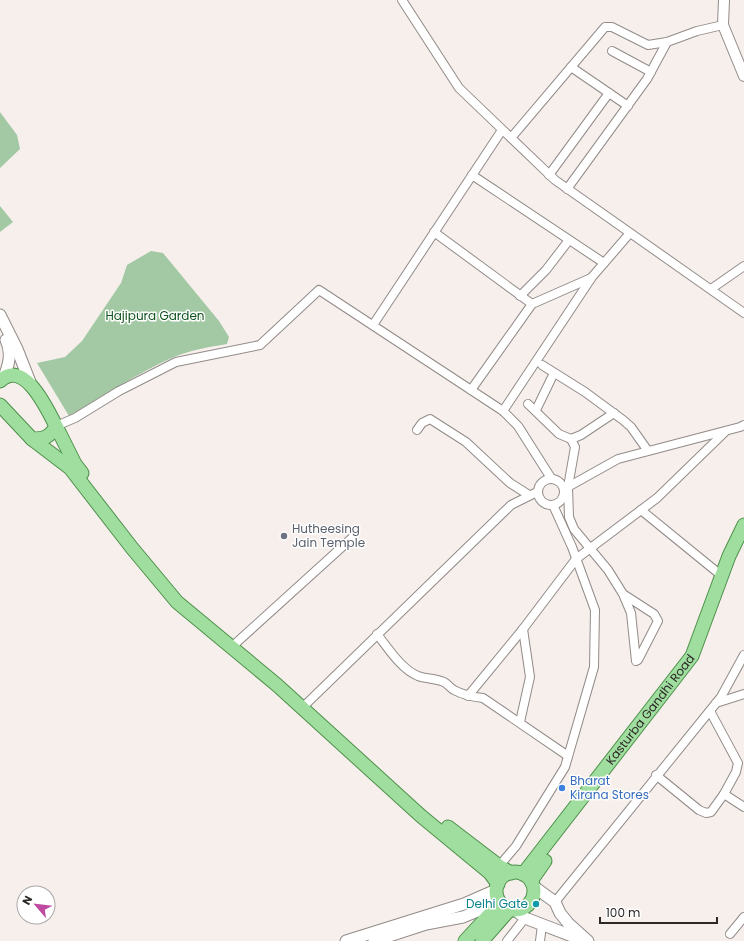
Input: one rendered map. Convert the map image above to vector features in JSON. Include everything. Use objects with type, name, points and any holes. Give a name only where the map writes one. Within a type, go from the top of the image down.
[{"type":"main road","points":[[0,315],[17,349],[30,382],[56,426],[75,464],[137,543],[182,597],[426,810],[499,866],[525,879],[555,902],[568,923],[586,941]]},
{"type":"main road","points":[[0,328],[10,349],[8,366],[1,378]]},
{"type":"main road","points":[[1,378],[13,375],[30,382]]},
{"type":"main road","points":[[0,406],[32,440],[70,468],[132,548],[177,602],[305,705],[422,816],[490,873],[506,902],[542,925],[586,941]]},
{"type":"main road","points":[[32,440],[44,439],[52,434],[56,426]]},
{"type":"main road","name":"Kasturba Gandhi Road","points":[[525,879],[692,656],[722,576],[744,525]]},
{"type":"main road","name":"Kasturba Gandhi Road","points":[[525,879],[699,660],[744,544]]},
{"type":"main road","points":[[482,941],[506,902],[506,875],[525,879]]},
{"type":"main road","points":[[346,941],[464,904],[506,902],[526,906],[533,897],[525,879]]},
{"type":"main road","points":[[374,941],[426,924],[463,917],[506,902]]},
{"type":"main road","points":[[465,941],[506,902]]},
{"type":"street","points":[[402,0],[459,88],[549,175],[744,313]]},
{"type":"street","points":[[724,0],[723,25],[744,76]]},
{"type":"street","points":[[511,138],[604,27],[612,27],[648,45],[667,42],[697,31],[723,25]]},
{"type":"street","points":[[567,189],[628,106],[651,72],[667,42]]},
{"type":"street","points":[[612,51],[651,72]]},
{"type":"street","points":[[571,66],[628,106]]},
{"type":"street","points":[[549,175],[609,93]]},
{"type":"street","points":[[373,325],[502,130]]},
{"type":"street","points":[[472,175],[604,263]]},
{"type":"street","points":[[434,232],[532,304]]},
{"type":"street","points":[[503,411],[592,278],[630,233]]},
{"type":"street","points":[[520,296],[546,270],[569,240]]},
{"type":"street","points":[[711,290],[744,266]]},
{"type":"street","points":[[471,390],[532,304],[592,278]]},
{"type":"street","points":[[56,426],[75,418],[119,391],[176,362],[260,345],[319,290],[503,411],[518,426],[551,478],[560,482],[566,488],[569,517],[574,529],[591,548],[623,594],[631,613],[636,661],[638,660],[658,621],[654,614],[623,594]]},
{"type":"street","points":[[542,365],[614,413],[631,427],[648,451]]},
{"type":"street","points":[[536,410],[554,373]]},
{"type":"street","points":[[417,430],[422,423],[430,419],[466,442],[510,483],[533,494],[544,504],[553,505],[560,501],[566,488],[576,447],[571,439],[559,434],[536,410],[528,404]]},
{"type":"street","points":[[571,439],[581,435],[614,413]]},
{"type":"street","points":[[566,488],[618,459],[744,425]]},
{"type":"street","points":[[468,696],[523,629],[576,559],[657,498],[726,431]]},
{"type":"street","points":[[305,705],[512,505],[533,494],[540,484],[551,478]]},
{"type":"street","points":[[499,866],[520,839],[565,767],[594,667],[595,610],[576,559],[553,505]]},
{"type":"street","points":[[641,510],[722,576]]},
{"type":"street","points":[[236,643],[352,537]]},
{"type":"street","points":[[520,722],[530,676],[523,629]]},
{"type":"street","points":[[377,634],[396,658],[415,675],[427,679],[437,679],[447,683],[453,690],[468,696],[483,698],[568,756]]},
{"type":"street","points":[[555,902],[656,775],[710,711],[744,655]]},
{"type":"street","points":[[716,702],[744,694]]},
{"type":"street","points":[[656,775],[698,810],[706,813],[711,812],[724,794],[736,772],[738,763],[710,711]]},
{"type":"street","points":[[724,794],[744,807]]},
{"type":"street","points":[[506,902],[506,941]]},
{"type":"street","points":[[730,934],[744,917]]},
{"type":"street","points":[[540,941],[542,925]]},
{"type":"green space","points":[[0,112],[17,135],[20,149],[0,168]]},
{"type":"green space","points":[[0,206],[13,222],[0,232]]},
{"type":"green space","name":"Hajipura Garden","points":[[151,251],[163,253],[219,321],[229,337],[227,344],[193,351],[160,363],[133,377],[69,416],[37,363],[65,357],[82,341],[121,283],[127,265]]},
{"type":"place","name":"Hutheesing Jain Temple","points":[[284,536]]},
{"type":"place","name":"Bharat Kirana Stores","points":[[562,788]]},
{"type":"place","name":"Delhi Gate","points":[[536,904]]}]
